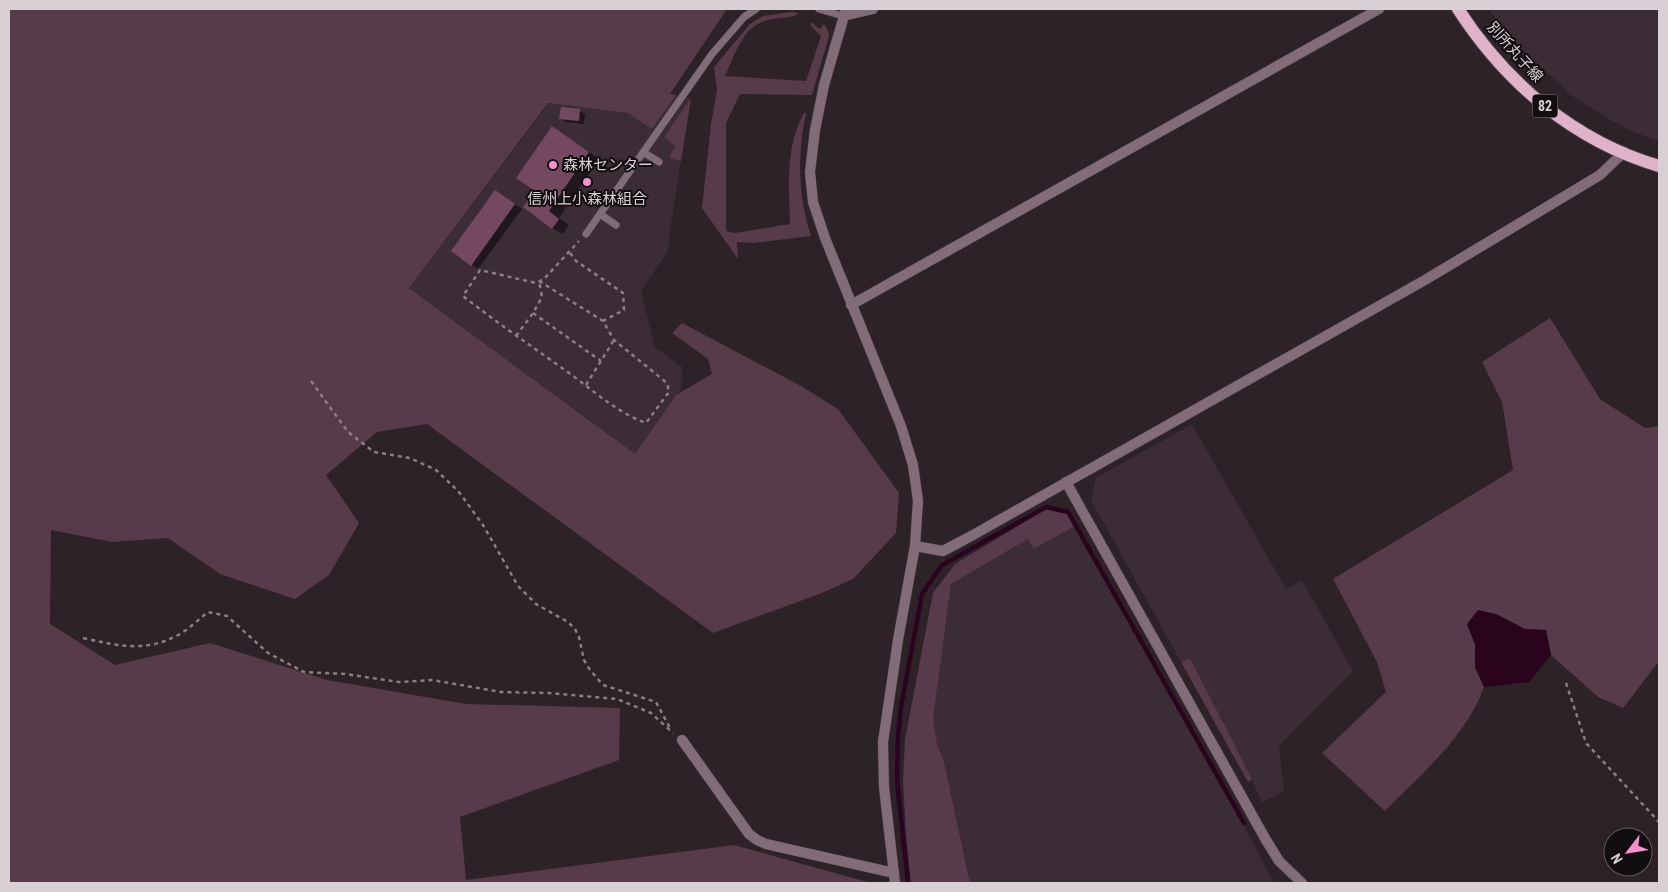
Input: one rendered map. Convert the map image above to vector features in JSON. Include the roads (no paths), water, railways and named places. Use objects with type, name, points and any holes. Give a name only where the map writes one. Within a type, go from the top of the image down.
[{"type":"main road","name":"別所丸子線","points":[[1458,9],[1478,37],[1526,91],[1587,136],[1659,166]]},
{"type":"street","points":[[682,740],[744,827],[757,840],[894,878],[884,787],[883,742],[898,640],[918,526],[918,501],[913,465],[901,426],[824,238],[813,202],[810,172],[815,130],[824,84],[845,13],[873,9]]},
{"type":"street","points":[[851,305],[1379,9]]},
{"type":"street","points":[[915,546],[943,551],[1425,280],[1600,175],[1624,152]]},
{"type":"street","points":[[1066,482],[1266,840],[1279,861],[1302,883]]},
{"type":"lane","points":[[586,234],[712,54],[744,17],[756,9]]},
{"type":"lane","points":[[818,9],[845,13]]},
{"type":"lane","points":[[643,152],[659,162]]},
{"type":"lane","points":[[600,214],[616,225]]},
{"type":"waterway","points":[[908,883],[897,780],[898,736],[901,707],[922,594],[942,565],[1046,507],[1068,512],[1244,823]]},
{"type":"place","name":"森林センター","points":[[553,165]]},
{"type":"place","name":"信州上小森林組合","points":[[587,182]]}]
